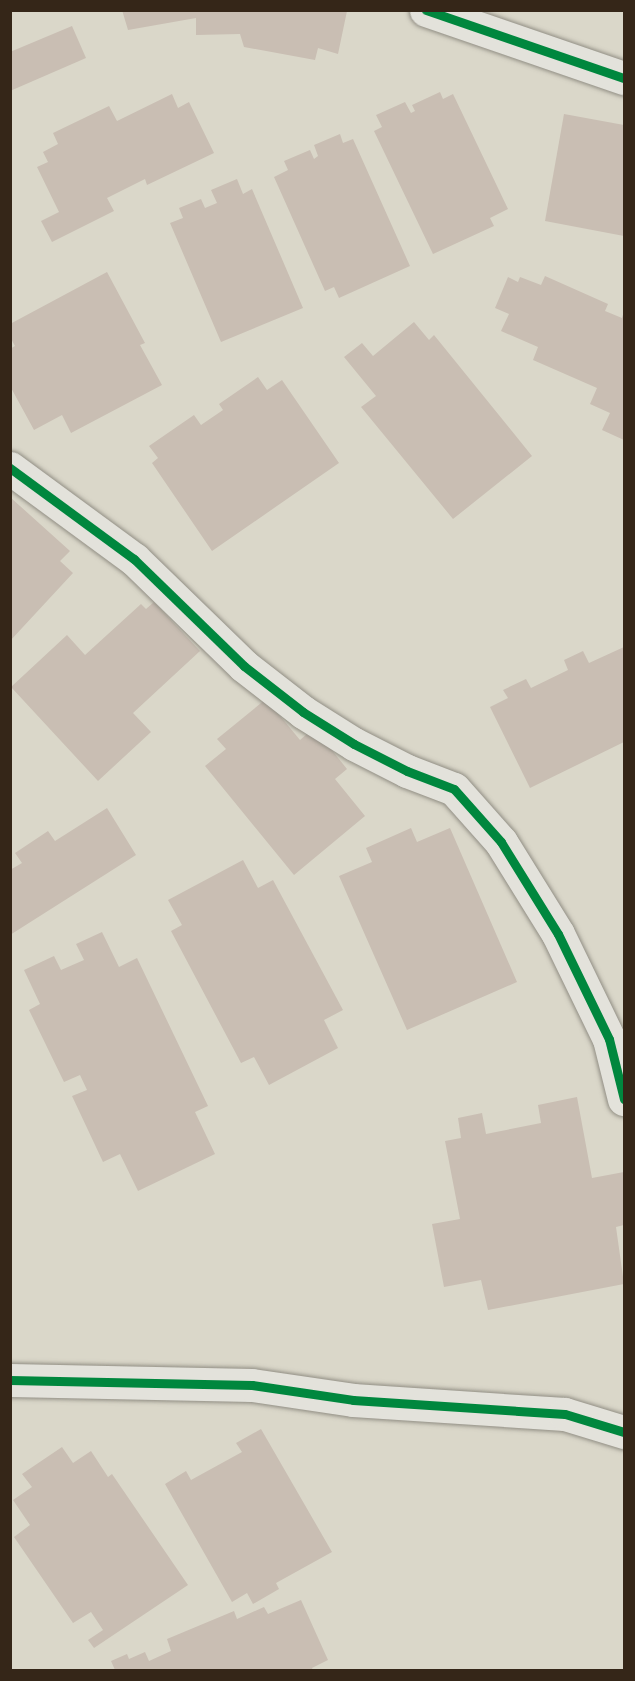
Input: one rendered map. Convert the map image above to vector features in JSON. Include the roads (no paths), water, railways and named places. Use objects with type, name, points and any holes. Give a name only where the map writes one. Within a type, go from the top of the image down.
[{"type":"street","points":[[426,10],[624,78]]},
{"type":"street","points":[[10,468],[134,559],[244,666],[303,712],[354,744],[407,771],[454,789],[501,842],[558,934],[609,1039],[624,1099]]},
{"type":"street","points":[[10,1380],[252,1385],[353,1400],[565,1414],[624,1432]]}]
